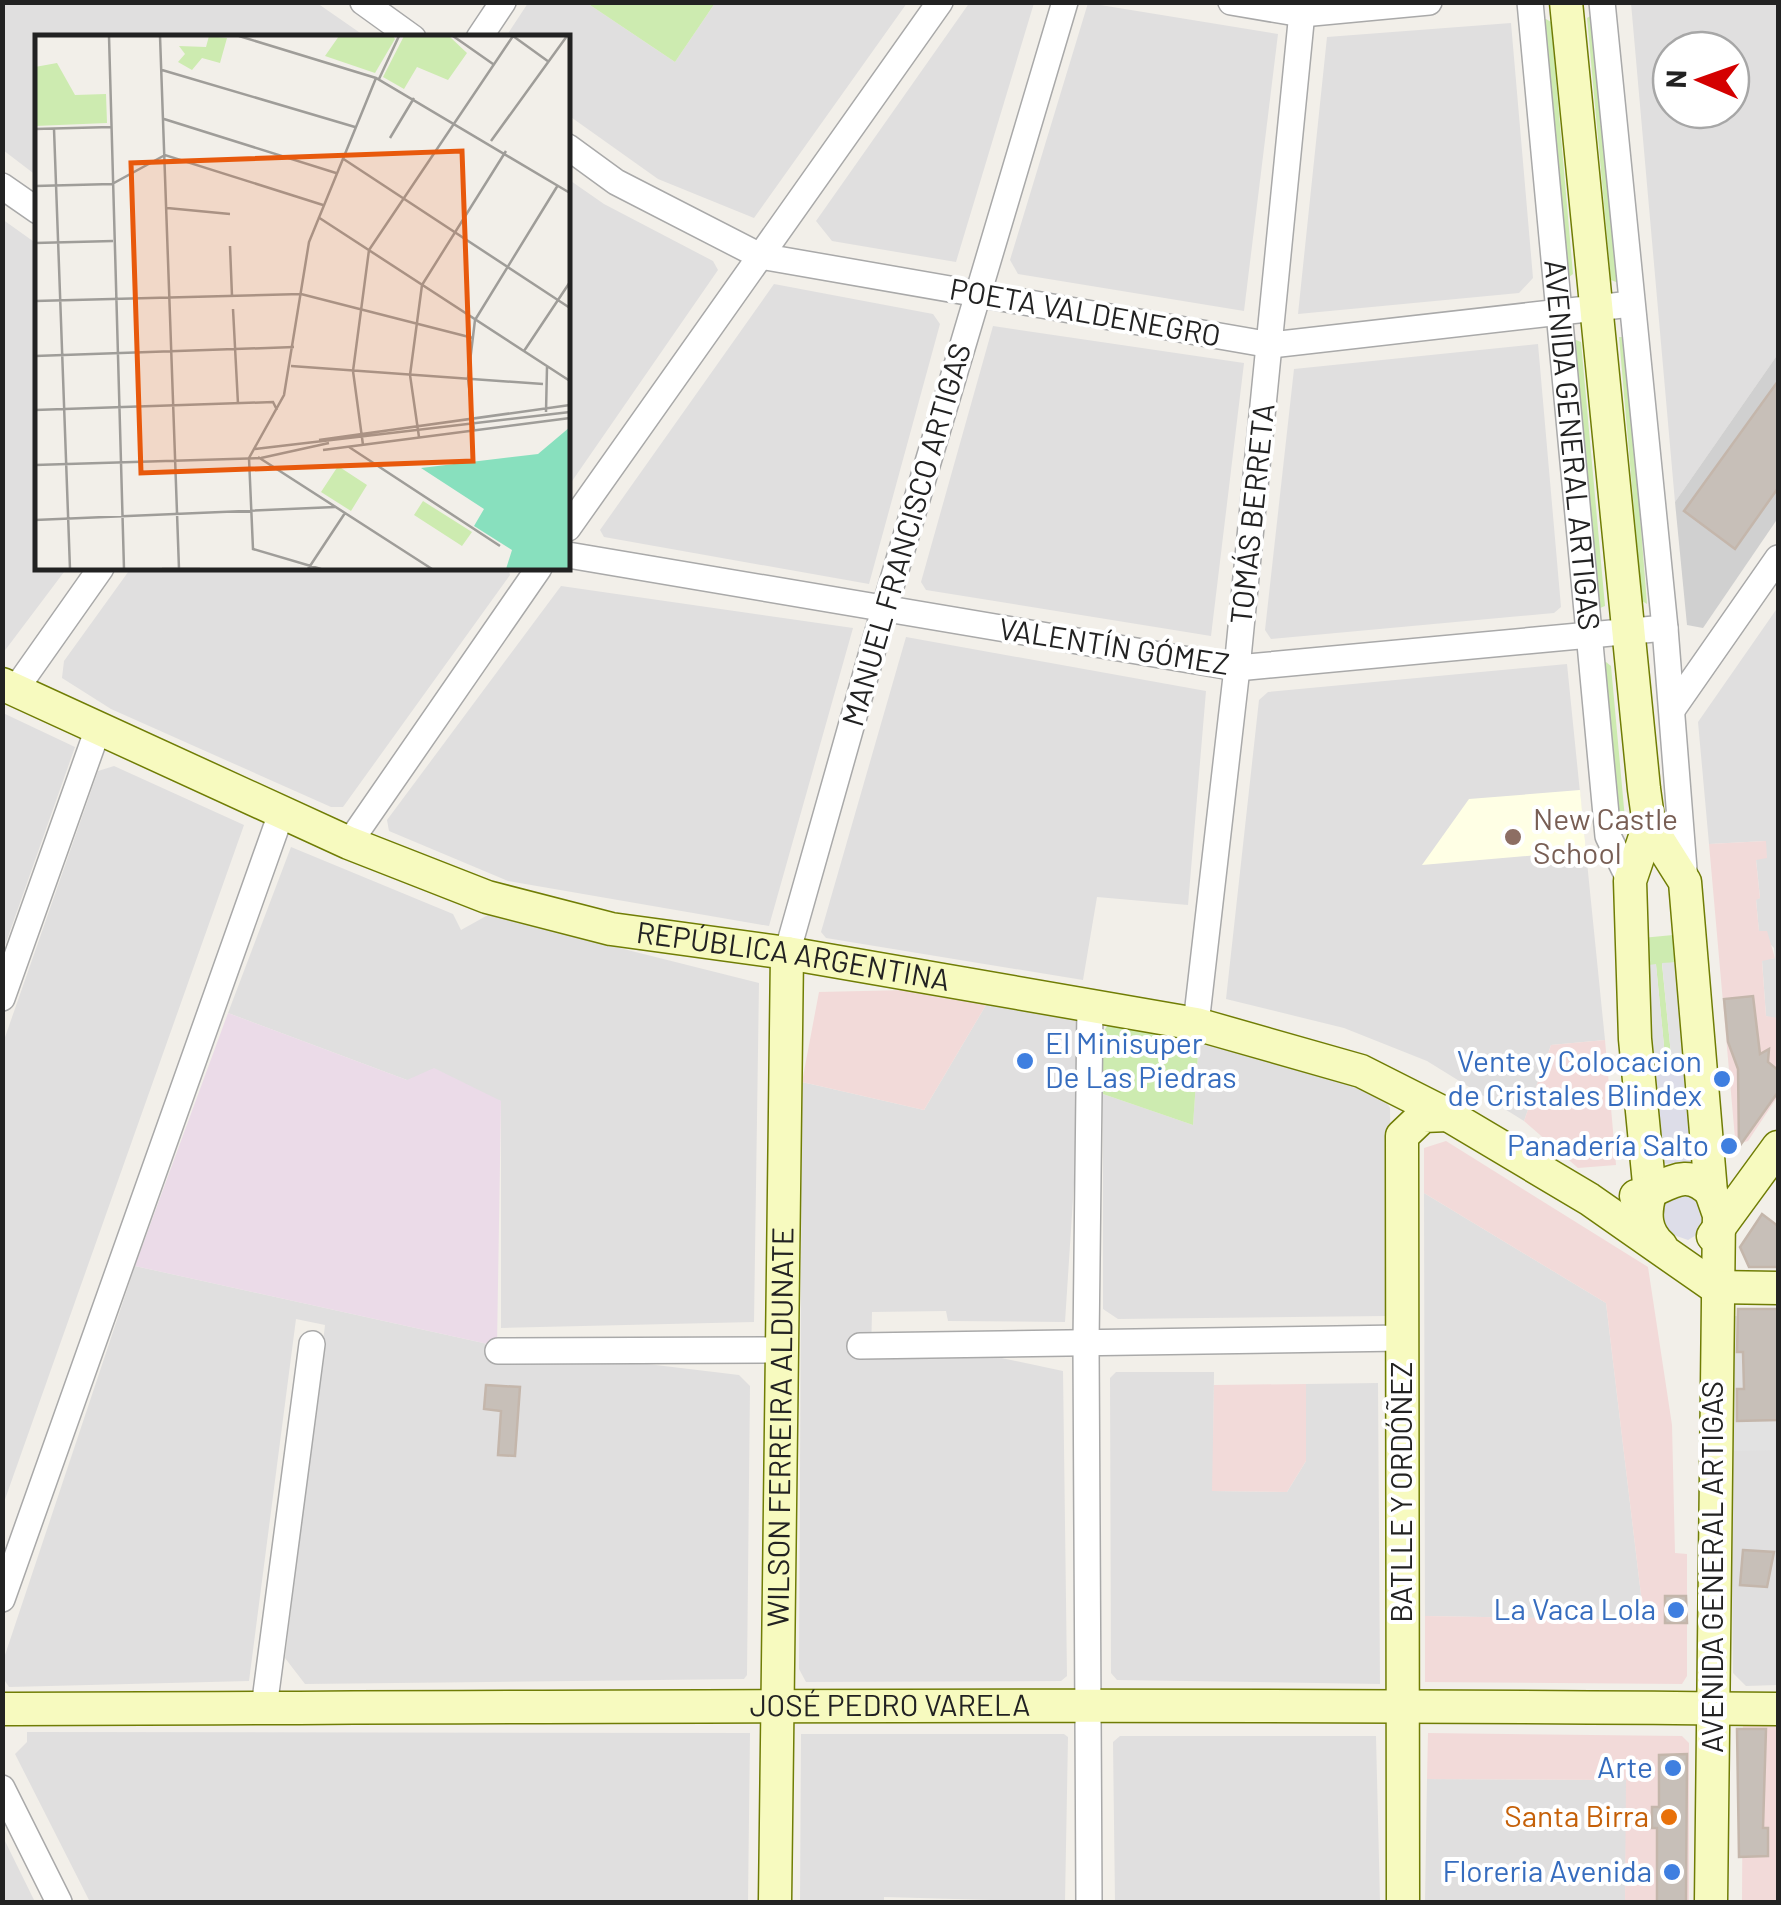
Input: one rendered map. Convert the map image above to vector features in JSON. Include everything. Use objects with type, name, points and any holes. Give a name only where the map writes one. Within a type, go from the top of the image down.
[{"type":"street","points":[[363,2],[409,35]]},
{"type":"street","points":[[480,35],[504,2]]},
{"type":"street","points":[[570,525],[940,2]]},
{"type":"street","name":"MANUEL FRANCISCO ARTIGAS","points":[[787,954],[884,610],[1065,2]]},
{"type":"street","points":[[1232,2],[1303,8],[1429,2]]},
{"type":"street","name":"AVENIDA GENERAL ARTIGAS","points":[[1530,2],[1608,836],[1630,881]]},
{"type":"street","points":[[1566,2],[1649,825],[1630,881],[1635,1039],[1650,1194],[1646,1218],[1650,1233],[1666,1250],[1693,1251],[1706,1245],[1770,1159]]},
{"type":"street","points":[[1602,2],[1665,628],[1712,1192]]},
{"type":"street","name":"TOMÁS BERRETA","points":[[1196,1024],[1237,668],[1303,8]]},
{"type":"street","name":"POETA VALDENEGRO","points":[[570,148],[616,182],[760,256],[1271,345],[1630,304]]},
{"type":"street","points":[[2,186],[35,209]]},
{"type":"street","name":"VALENTÍN GÓMEZ","points":[[570,555],[1237,668],[1665,628]]},
{"type":"street","points":[[1672,710],[1778,558]]},
{"type":"street","points":[[9,687],[99,570]]},
{"type":"street","points":[[348,843],[539,570]]},
{"type":"street","name":"REPÚBLICA ARGENTINA","points":[[9,687],[348,843],[487,897],[610,929],[787,954],[1196,1024],[1361,1072],[1448,1115],[1590,1199],[1715,1288]]},
{"type":"street","points":[[2,998],[98,726]]},
{"type":"street","points":[[2,1600],[282,811]]},
{"type":"street","points":[[1649,825],[1685,882]]},
{"type":"street","points":[[1631,930],[1688,927]]},
{"type":"street","name":"WILSON FERREIRA ALDUNATE","points":[[775,1902],[785,1350],[787,954]]},
{"type":"street","points":[[1089,1902],[1086,1344],[1090,1006]]},
{"type":"street","name":"BATLLE Y ORDÓÑEZ","points":[[1388,1085],[1402,1136],[1403,1902]]},
{"type":"street","points":[[1402,1136],[1423,1116],[1448,1115]]},
{"type":"street","points":[[1712,1192],[1770,1159]]},
{"type":"street","points":[[1590,1199],[1650,1194],[1660,1183],[1676,1178],[1703,1183],[1717,1201],[1716,1231]]},
{"type":"street","name":"AVENIDA GENERAL ARTIGAS","points":[[1711,1902],[1716,1231]]},
{"type":"street","points":[[1715,1288],[1778,1288]]},
{"type":"street","points":[[860,1346],[1402,1338]]},
{"type":"street","points":[[264,1708],[312,1344]]},
{"type":"street","points":[[498,1351],[785,1350]]},
{"type":"street","name":"JOSÉ PEDRO VARELA","points":[[2,1709],[779,1703],[1089,1709],[1778,1709]]},
{"type":"street","points":[[2,1788],[59,1902]]},
{"type":"shaded area","points":[[3,2],[317,3],[363,35],[35,35],[35,174],[3,150]]},
{"type":"shaded area","points":[[970,2],[1034,3],[956,262],[832,241],[816,221]]},
{"type":"shaded area","points":[[528,3],[587,3],[675,62],[715,3],[907,3],[754,218],[658,179],[570,116],[570,35],[507,35]]},
{"type":"shaded area","points":[[1088,3],[1278,34],[1244,311],[1018,274],[1010,260]]},
{"type":"shaded area","points":[[1631,3],[1778,3],[1778,354],[1675,502]]},
{"type":"shaded area","points":[[1511,23],[1533,278],[1519,293],[1298,314],[1327,37]]},
{"type":"shaded area","points":[[570,180],[604,204],[713,261],[718,270],[570,484]]},
{"type":"shaded area","points":[[2,219],[35,243],[35,570],[65,570],[3,653]]},
{"type":"shaded area","points":[[774,284],[933,314],[940,324],[869,584],[604,537],[600,530]]},
{"type":"shaded area","points":[[993,326],[1244,363],[1211,636],[926,590],[921,582]]},
{"type":"shaded area","points":[[1538,344],[1561,607],[1554,613],[1271,639],[1265,630],[1294,369]]},
{"type":"shaded area","points":[[1778,354],[1778,518],[1703,628],[1687,625],[1675,502]]},
{"type":"shaded area","points":[[130,570],[509,570],[510,575],[343,807],[331,807],[111,709],[62,678],[64,661]]},
{"type":"shaded area","points":[[561,586],[853,628],[769,926],[508,881],[389,831],[387,820]]},
{"type":"shaded area","points":[[1778,607],[1775,1020],[1766,1016],[1762,960],[1775,958],[1774,948],[1759,932],[1756,899],[1760,898],[1756,859],[1765,841],[1709,844],[1698,722]]},
{"type":"shaded area","points":[[906,637],[1206,691],[1188,905],[1097,897],[1083,980],[826,938],[821,932]]},
{"type":"shaded area","points":[[1567,664],[1605,1040],[1551,1045],[1524,1121],[1427,1061],[1344,1028],[1226,999],[1259,700],[1268,692]]},
{"type":"shaded area","points":[[3,713],[75,747],[3,951]]},
{"type":"shaded area","points":[[114,766],[244,825],[3,1505],[3,1043],[98,771]]},
{"type":"shaded area","name":"New Castle School","points":[[1580,790],[1586,851],[1422,865],[1469,799]]},
{"type":"shaded area","points":[[1766,841],[1767,858],[1756,860],[1760,898],[1756,900],[1759,931],[1767,931],[1775,958],[1762,961],[1766,1016],[1778,1018],[1778,1096],[1748,1141],[1741,1143],[1735,1138],[1709,844]]},
{"type":"shaded area","points":[[291,847],[453,914],[461,930],[488,915],[759,983],[754,1322],[501,1328],[501,1101],[407,1080],[228,1013]]},
{"type":"shaded area","points":[[1679,962],[1687,1068],[1672,1065],[1662,963]]},
{"type":"shaded area","points":[[1656,964],[1666,1066],[1646,1076],[1642,966]]},
{"type":"shaded area","points":[[996,988],[1085,1014],[1065,1322],[948,1321],[946,1311],[872,1312],[871,1354],[926,1342],[1063,1371],[1067,1676],[1061,1681],[806,1682],[799,1669],[802,1082],[924,1110]]},
{"type":"shaded area","points":[[996,988],[924,1110],[802,1082],[819,992]]},
{"type":"shaded area","points":[[228,1013],[407,1080],[434,1068],[501,1101],[497,1346],[135,1266]]},
{"type":"shaded area","points":[[1199,1039],[1380,1092],[1390,1108],[1393,1307],[1386,1316],[1118,1319],[1103,1309],[1103,1094],[1193,1125]]},
{"type":"shaded area","points":[[1605,1040],[1616,1165],[1578,1168],[1524,1121],[1551,1045]]},
{"type":"shaded area","points":[[1666,1066],[1687,1068],[1696,1158],[1689,1163],[1658,1164],[1646,1076]]},
{"type":"shaded area","points":[[1446,1141],[1648,1267],[1672,1425],[1675,1553],[1687,1554],[1687,1676],[1682,1684],[1425,1682],[1425,1616],[1644,1620],[1606,1303],[1424,1193],[1424,1148]]},
{"type":"shaded area","points":[[1675,1191],[1704,1200],[1703,1231],[1688,1240],[1665,1232],[1659,1209]]},
{"type":"shaded area","points":[[1424,1193],[1606,1303],[1644,1620],[1425,1616]]},
{"type":"shaded area","points":[[135,1266],[497,1346],[739,1375],[750,1386],[747,1675],[744,1679],[305,1684],[285,1658],[325,1325],[296,1319],[249,1681],[9,1687],[3,1678],[3,1661]]},
{"type":"shaded area","points":[[1729,1316],[1778,1316],[1778,1685],[1746,1686],[1733,1673]]},
{"type":"shaded area","points":[[1116,1372],[1214,1372],[1213,1491],[1287,1492],[1306,1461],[1306,1384],[1378,1383],[1380,1684],[1117,1680],[1111,1673],[1110,1378]]},
{"type":"shaded area","points":[[1306,1384],[1306,1461],[1287,1492],[1212,1491],[1214,1385]]},
{"type":"shaded area","points":[[1778,1420],[1778,1450],[1732,1451],[1731,1421]]},
{"type":"shaded area","points":[[1743,1721],[1778,1721],[1778,1902],[1742,1902]]},
{"type":"shaded area","points":[[27,1732],[750,1733],[748,1902],[90,1902],[15,1754],[27,1742]]},
{"type":"shaded area","points":[[1428,1733],[1682,1736],[1689,1743],[1689,1902],[1625,1902],[1626,1780],[1427,1779]]},
{"type":"shaded area","points":[[801,1734],[1064,1734],[1068,1737],[1065,1902],[884,1897],[884,1902],[800,1902]]},
{"type":"shaded area","points":[[1120,1736],[1376,1736],[1380,1902],[1115,1902],[1113,1742]]},
{"type":"shaded area","points":[[1427,1779],[1627,1780],[1625,1902],[1425,1902]]},
{"type":"shaded area","points":[[3,1837],[35,1902],[3,1902]]},
{"type":"green space","points":[[587,3],[715,3],[675,62]]},
{"type":"green space","points":[[1592,15],[1619,281],[1616,282],[1611,280],[1587,18]]},
{"type":"green space","points":[[1543,20],[1551,22],[1573,274],[1569,277]]},
{"type":"green space","points":[[1619,337],[1626,337],[1647,604],[1642,601]]},
{"type":"green space","points":[[1573,341],[1581,342],[1605,606],[1600,608]]},
{"type":"green space","points":[[1602,664],[1611,666],[1626,830],[1622,835]]},
{"type":"green space","points":[[1679,937],[1679,962],[1662,964],[1672,1065],[1666,1066],[1656,965],[1642,966],[1642,938]]},
{"type":"green space","points":[[1111,1021],[1199,1039],[1193,1125],[1103,1094],[1103,1032]]},
{"type":"building","points":[[1778,381],[1778,488],[1735,549],[1684,511]]},
{"type":"building","points":[[1753,996],[1760,1054],[1769,1049],[1768,1062],[1778,1070],[1778,1092],[1739,1147],[1738,1069],[1728,1042],[1724,999]]},
{"type":"building","points":[[1762,1214],[1778,1226],[1778,1267],[1749,1267],[1740,1247]]},
{"type":"building","points":[[1738,1309],[1778,1309],[1778,1420],[1737,1421],[1737,1389],[1744,1389],[1743,1352],[1737,1352]]},
{"type":"building","points":[[486,1385],[520,1387],[515,1456],[498,1455],[501,1411],[484,1409]]},
{"type":"building","points":[[1743,1550],[1774,1552],[1767,1587],[1740,1585]]},
{"type":"building","name":"La Vaca Lola","points":[[1665,1596],[1686,1596],[1687,1623],[1665,1623]]},
{"type":"building","points":[[1737,1729],[1766,1729],[1763,1828],[1768,1828],[1768,1856],[1739,1857]]},
{"type":"building","points":[[1687,1754],[1686,1902],[1657,1902],[1657,1828],[1652,1828],[1652,1807],[1659,1807],[1659,1755]]},
{"type":"place","name":"New Castle School","points":[[1513,837]]},
{"type":"place","name":"El Minisuper De Las Piedras","points":[[1025,1061]]},
{"type":"place","name":"Vente y Colocacion de Cristales Blindex","points":[[1722,1079]]},
{"type":"place","name":"Panadería Salto","points":[[1729,1146]]},
{"type":"place","name":"La Vaca Lola","points":[[1676,1610]]},
{"type":"place","name":"Arte","points":[[1673,1768]]},
{"type":"place","name":"Santa Birra","points":[[1669,1817]]},
{"type":"place","name":"Floreria Avenida","points":[[1672,1872]]}]
